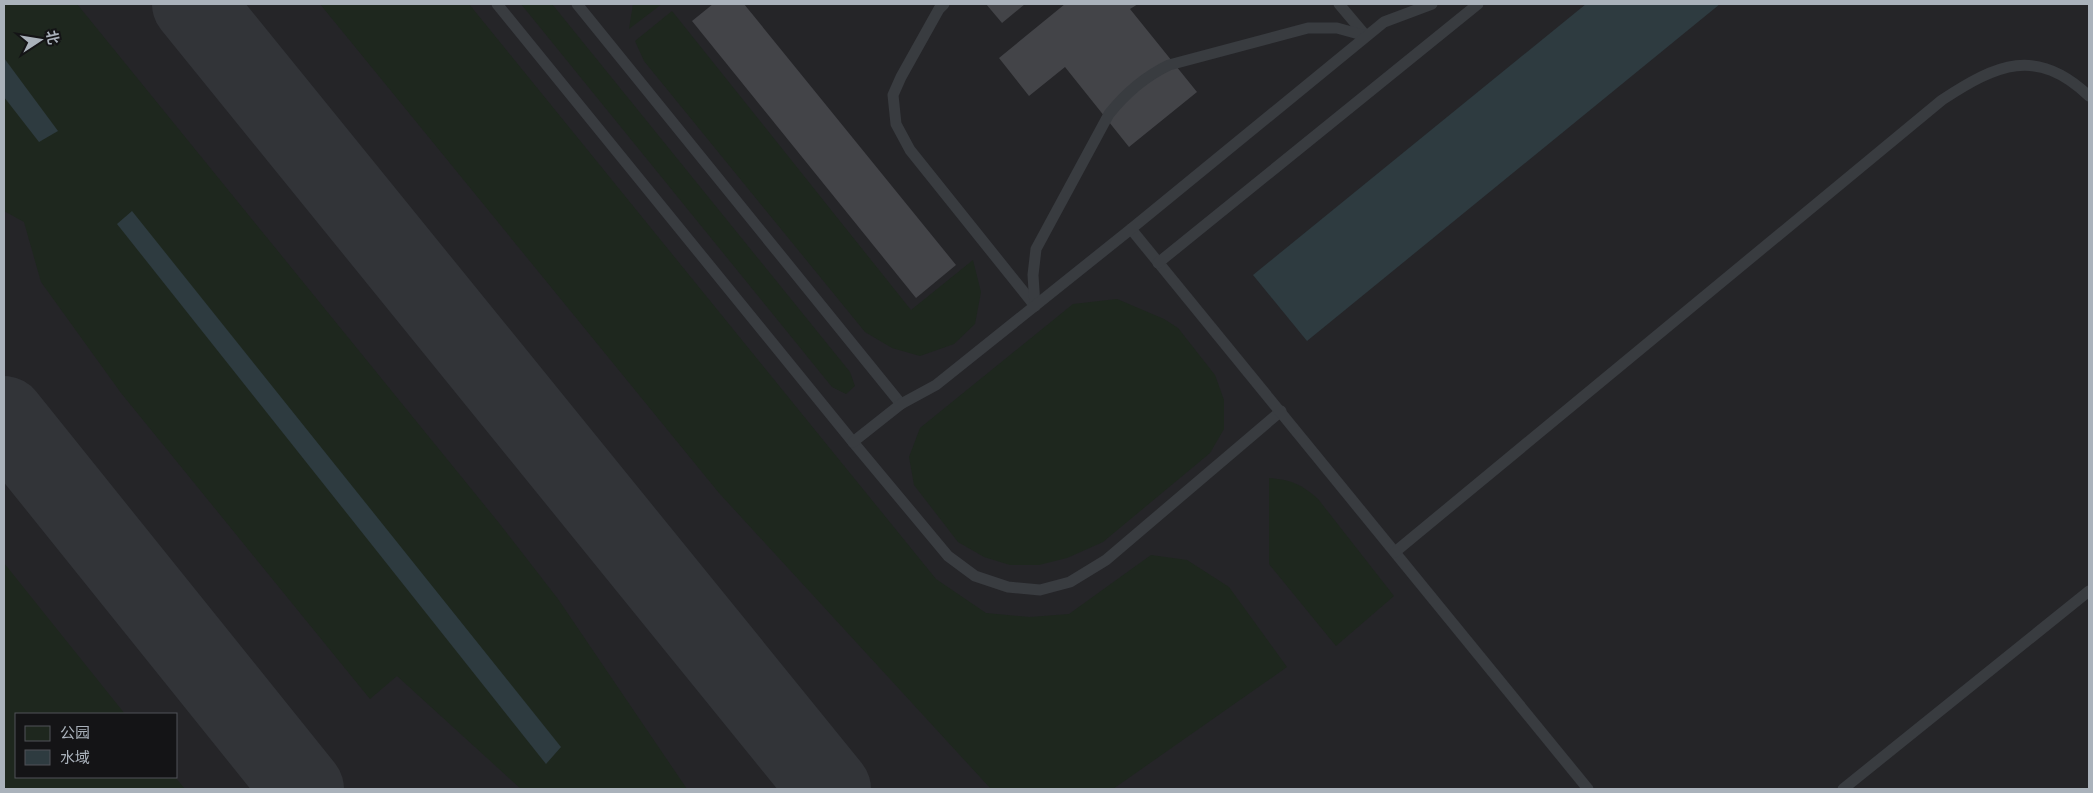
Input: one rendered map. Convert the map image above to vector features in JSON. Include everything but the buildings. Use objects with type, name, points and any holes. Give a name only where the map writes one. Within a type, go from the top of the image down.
[{"type":"lane","points":[[497,4],[948,556],[975,576],[1008,587],[1040,590],[1070,582],[1106,560],[1281,411]]},
{"type":"lane","points":[[577,4],[901,404]]},
{"type":"lane","points":[[944,4],[901,77],[893,95],[896,124],[910,150],[1035,306]]},
{"type":"lane","points":[[1339,4],[1366,36]]},
{"type":"lane","points":[[853,442],[901,404],[936,385],[1131,229],[1384,22],[1432,4]]},
{"type":"lane","points":[[1158,262],[1478,4]]},
{"type":"lane","points":[[1035,306],[1033,275],[1036,249],[1109,114],[1118,102],[1153,73],[1169,65],[1308,28],[1338,28],[1366,36]]},
{"type":"lane","points":[[1395,552],[1942,100],[1957,90],[1989,73],[2018,64],[2047,68],[2076,84],[2089,96]]},
{"type":"lane","points":[[1131,229],[1588,789]]},
{"type":"lane","points":[[1843,789],[2089,591]]},
{"type":"shaded area","points":[[4,4],[2089,4],[2089,789],[4,789]]},
{"type":"green space","points":[[4,4],[77,4],[499,523],[558,599],[687,789],[521,789],[397,676],[370,699],[121,393],[41,282],[24,222],[4,211]]},
{"type":"green space","points":[[320,4],[469,4],[936,579],[986,613],[1030,617],[1069,614],[1151,555],[1187,560],[1229,587],[1287,667],[1113,789],[991,789],[719,493]]},
{"type":"green space","points":[[521,4],[552,4],[850,372],[855,386],[846,394],[832,387]]},
{"type":"green space","points":[[633,4],[662,4],[629,29]]},
{"type":"green space","points":[[672,11],[911,310],[973,260],[981,292],[975,324],[954,344],[920,356],[892,348],[865,332],[644,61],[635,41]]},
{"type":"green space","points":[[1117,299],[1164,319],[1178,328],[1215,375],[1224,400],[1224,429],[1210,453],[1103,542],[1067,558],[1039,565],[1010,565],[984,557],[958,542],[914,485],[909,457],[920,428],[1073,304]]},
{"type":"green space","points":[[1269,478],[1295,484],[1318,499],[1394,596],[1336,646],[1269,564]]},
{"type":"green space","points":[[4,563],[124,713],[15,713],[15,778],[176,778],[185,789],[4,789]]},
{"type":"water","points":[[1586,4],[1720,4],[1307,341],[1253,275]]},
{"type":"water","points":[[4,58],[58,131],[39,142],[4,97]]},
{"type":"water","points":[[132,211],[561,747],[546,764],[117,224]]},
{"type":"taxiway","points":[[193,4],[830,789]]},
{"type":"taxiway","points":[[4,417],[303,789]]}]
